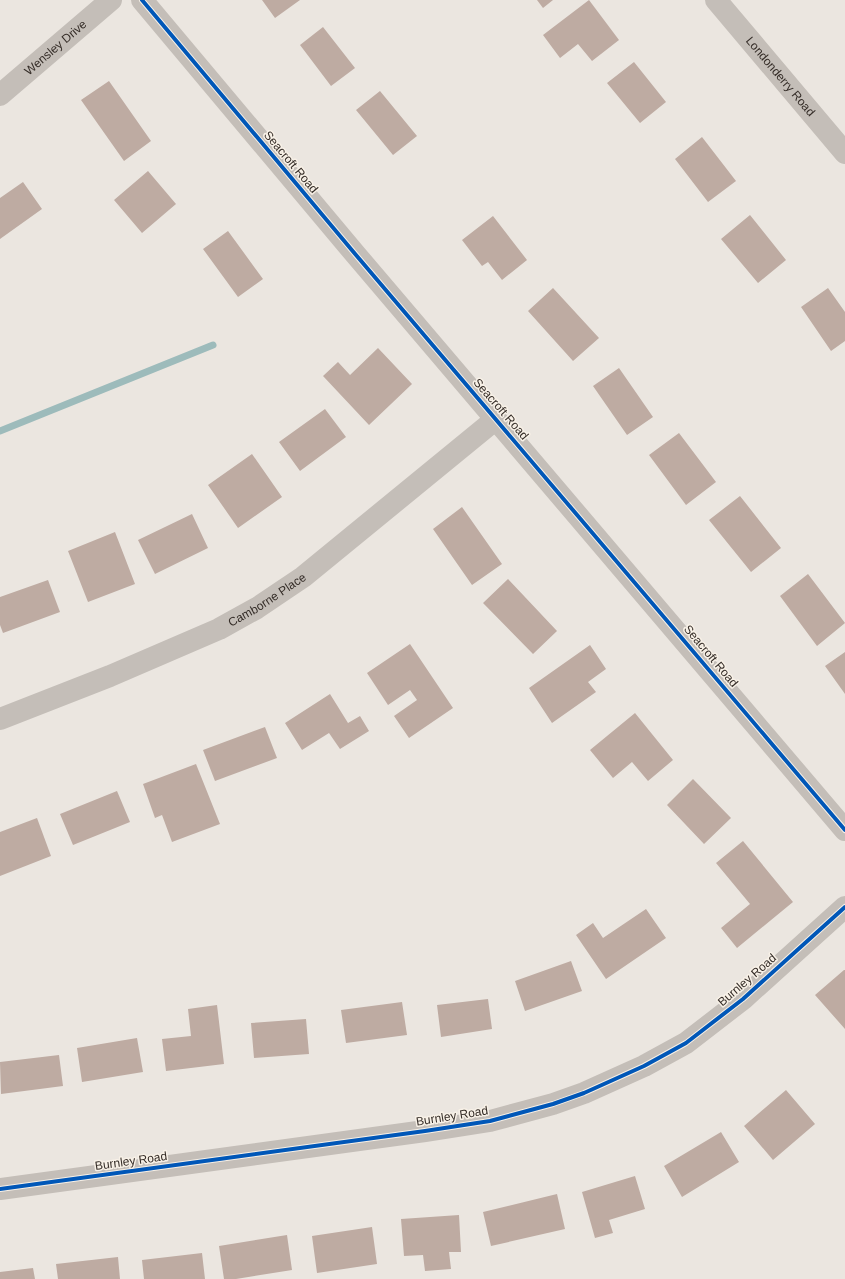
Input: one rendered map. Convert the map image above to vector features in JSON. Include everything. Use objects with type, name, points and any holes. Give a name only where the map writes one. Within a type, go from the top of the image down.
[{"type":"street","name":"Wensley Drive","points":[[0,95],[111,0]]},
{"type":"street","name":"Seacroft Road","points":[[142,0],[845,830]]},
{"type":"street","name":"Londonderry Road","points":[[716,0],[845,153]]},
{"type":"street","name":"Camborne Place","points":[[0,719],[110,676],[219,629],[257,608],[303,577],[496,419]]},
{"type":"street","name":"Burnley Road","points":[[0,1189],[440,1129],[490,1121],[554,1104],[584,1093],[644,1066],[686,1043],[742,999],[845,907]]},
{"type":"building","points":[[262,0],[300,0],[275,18]]},
{"type":"building","points":[[537,0],[553,0],[543,8]]},
{"type":"building","points":[[589,0],[619,40],[592,61],[578,44],[560,58],[543,35]]},
{"type":"building","points":[[323,27],[355,68],[331,86],[300,45]]},
{"type":"building","points":[[634,62],[666,102],[640,123],[607,83]]},
{"type":"building","points":[[109,81],[151,141],[124,161],[81,100]]},
{"type":"building","points":[[380,91],[417,136],[393,155],[356,110]]},
{"type":"building","points":[[702,137],[736,181],[708,202],[675,159]]},
{"type":"building","points":[[148,171],[176,204],[142,233],[114,200]]},
{"type":"building","points":[[23,182],[42,209],[0,239],[0,198]]},
{"type":"building","points":[[750,215],[786,260],[758,283],[721,239]]},
{"type":"building","points":[[493,216],[527,260],[502,280],[488,262],[482,266],[462,240]]},
{"type":"building","points":[[228,231],[263,279],[238,297],[203,249]]},
{"type":"building","points":[[553,288],[599,338],[573,361],[528,311]]},
{"type":"building","points":[[828,288],[845,312],[845,341],[831,351],[801,307]]},
{"type":"building","points":[[378,348],[412,384],[369,425],[323,376],[338,362],[350,375]]},
{"type":"building","points":[[619,368],[653,417],[627,435],[593,386]]},
{"type":"building","points":[[325,409],[346,437],[300,471],[279,442]]},
{"type":"building","points":[[679,433],[716,482],[686,505],[649,455]]},
{"type":"building","points":[[252,454],[282,497],[238,528],[208,485]]},
{"type":"building","points":[[740,496],[781,548],[751,572],[709,520]]},
{"type":"building","points":[[462,507],[502,564],[472,585],[433,529]]},
{"type":"building","points":[[192,514],[208,548],[155,574],[138,540]]},
{"type":"building","points":[[115,532],[135,584],[88,602],[68,551]]},
{"type":"building","points":[[808,574],[845,623],[817,646],[780,596]]},
{"type":"building","points":[[508,579],[557,631],[533,654],[483,603]]},
{"type":"building","points":[[48,580],[60,612],[3,633],[0,625],[0,597]]},
{"type":"building","points":[[410,644],[453,708],[409,738],[394,716],[417,700],[410,690],[388,705],[367,673]]},
{"type":"building","points":[[590,645],[606,669],[588,682],[596,692],[552,723],[529,688]]},
{"type":"building","points":[[845,652],[845,694],[825,666]]},
{"type":"building","points":[[330,694],[348,723],[360,716],[369,731],[340,749],[329,733],[302,750],[285,723]]},
{"type":"building","points":[[635,713],[673,760],[648,781],[632,762],[613,778],[590,750]]},
{"type":"building","points":[[265,727],[277,758],[215,781],[203,750]]},
{"type":"building","points":[[196,764],[220,824],[172,842],[162,815],[155,818],[143,784]]},
{"type":"building","points":[[693,779],[731,818],[704,844],[667,805]]},
{"type":"building","points":[[117,791],[130,822],[73,845],[60,814]]},
{"type":"building","points":[[37,818],[51,856],[0,876],[0,832]]},
{"type":"building","points":[[743,841],[793,902],[737,948],[721,928],[750,904],[716,863]]},
{"type":"building","points":[[646,909],[666,938],[606,979],[576,935],[593,923],[603,938]]},
{"type":"building","points":[[571,961],[582,991],[525,1011],[515,981]]},
{"type":"building","points":[[845,970],[845,1029],[815,995]]},
{"type":"building","points":[[488,999],[492,1029],[441,1037],[437,1005]]},
{"type":"building","points":[[402,1002],[407,1035],[346,1043],[341,1010]]},
{"type":"building","points":[[217,1005],[224,1064],[166,1071],[162,1039],[191,1036],[188,1009]]},
{"type":"building","points":[[306,1019],[309,1054],[254,1058],[251,1023]]},
{"type":"building","points":[[137,1038],[143,1072],[82,1082],[77,1048]]},
{"type":"building","points":[[59,1055],[63,1086],[1,1094],[0,1062]]},
{"type":"building","points":[[786,1090],[815,1124],[773,1160],[744,1126]]},
{"type":"building","points":[[721,1132],[739,1162],[682,1197],[664,1166]]},
{"type":"building","points":[[635,1176],[645,1209],[609,1220],[613,1233],[595,1238],[582,1192]]},
{"type":"building","points":[[557,1194],[565,1229],[491,1246],[483,1212]]},
{"type":"building","points":[[459,1215],[461,1252],[449,1252],[451,1269],[425,1271],[423,1255],[404,1256],[401,1219]]},
{"type":"building","points":[[372,1227],[377,1264],[317,1273],[312,1236]]},
{"type":"building","points":[[287,1235],[292,1270],[236,1279],[224,1279],[219,1246]]},
{"type":"building","points":[[202,1253],[205,1279],[144,1279],[142,1260]]},
{"type":"building","points":[[118,1257],[120,1279],[58,1279],[56,1264]]},
{"type":"building","points":[[33,1268],[35,1279],[0,1279],[0,1272]]},
{"type":"waterway","points":[[0,431],[213,345]]},
{"type":"cycle path","points":[[142,0],[356,255],[845,830]]},
{"type":"cycle path","points":[[0,1189],[425,1131],[490,1121],[553,1104],[584,1093],[644,1066],[686,1043],[743,999],[845,907]]}]
